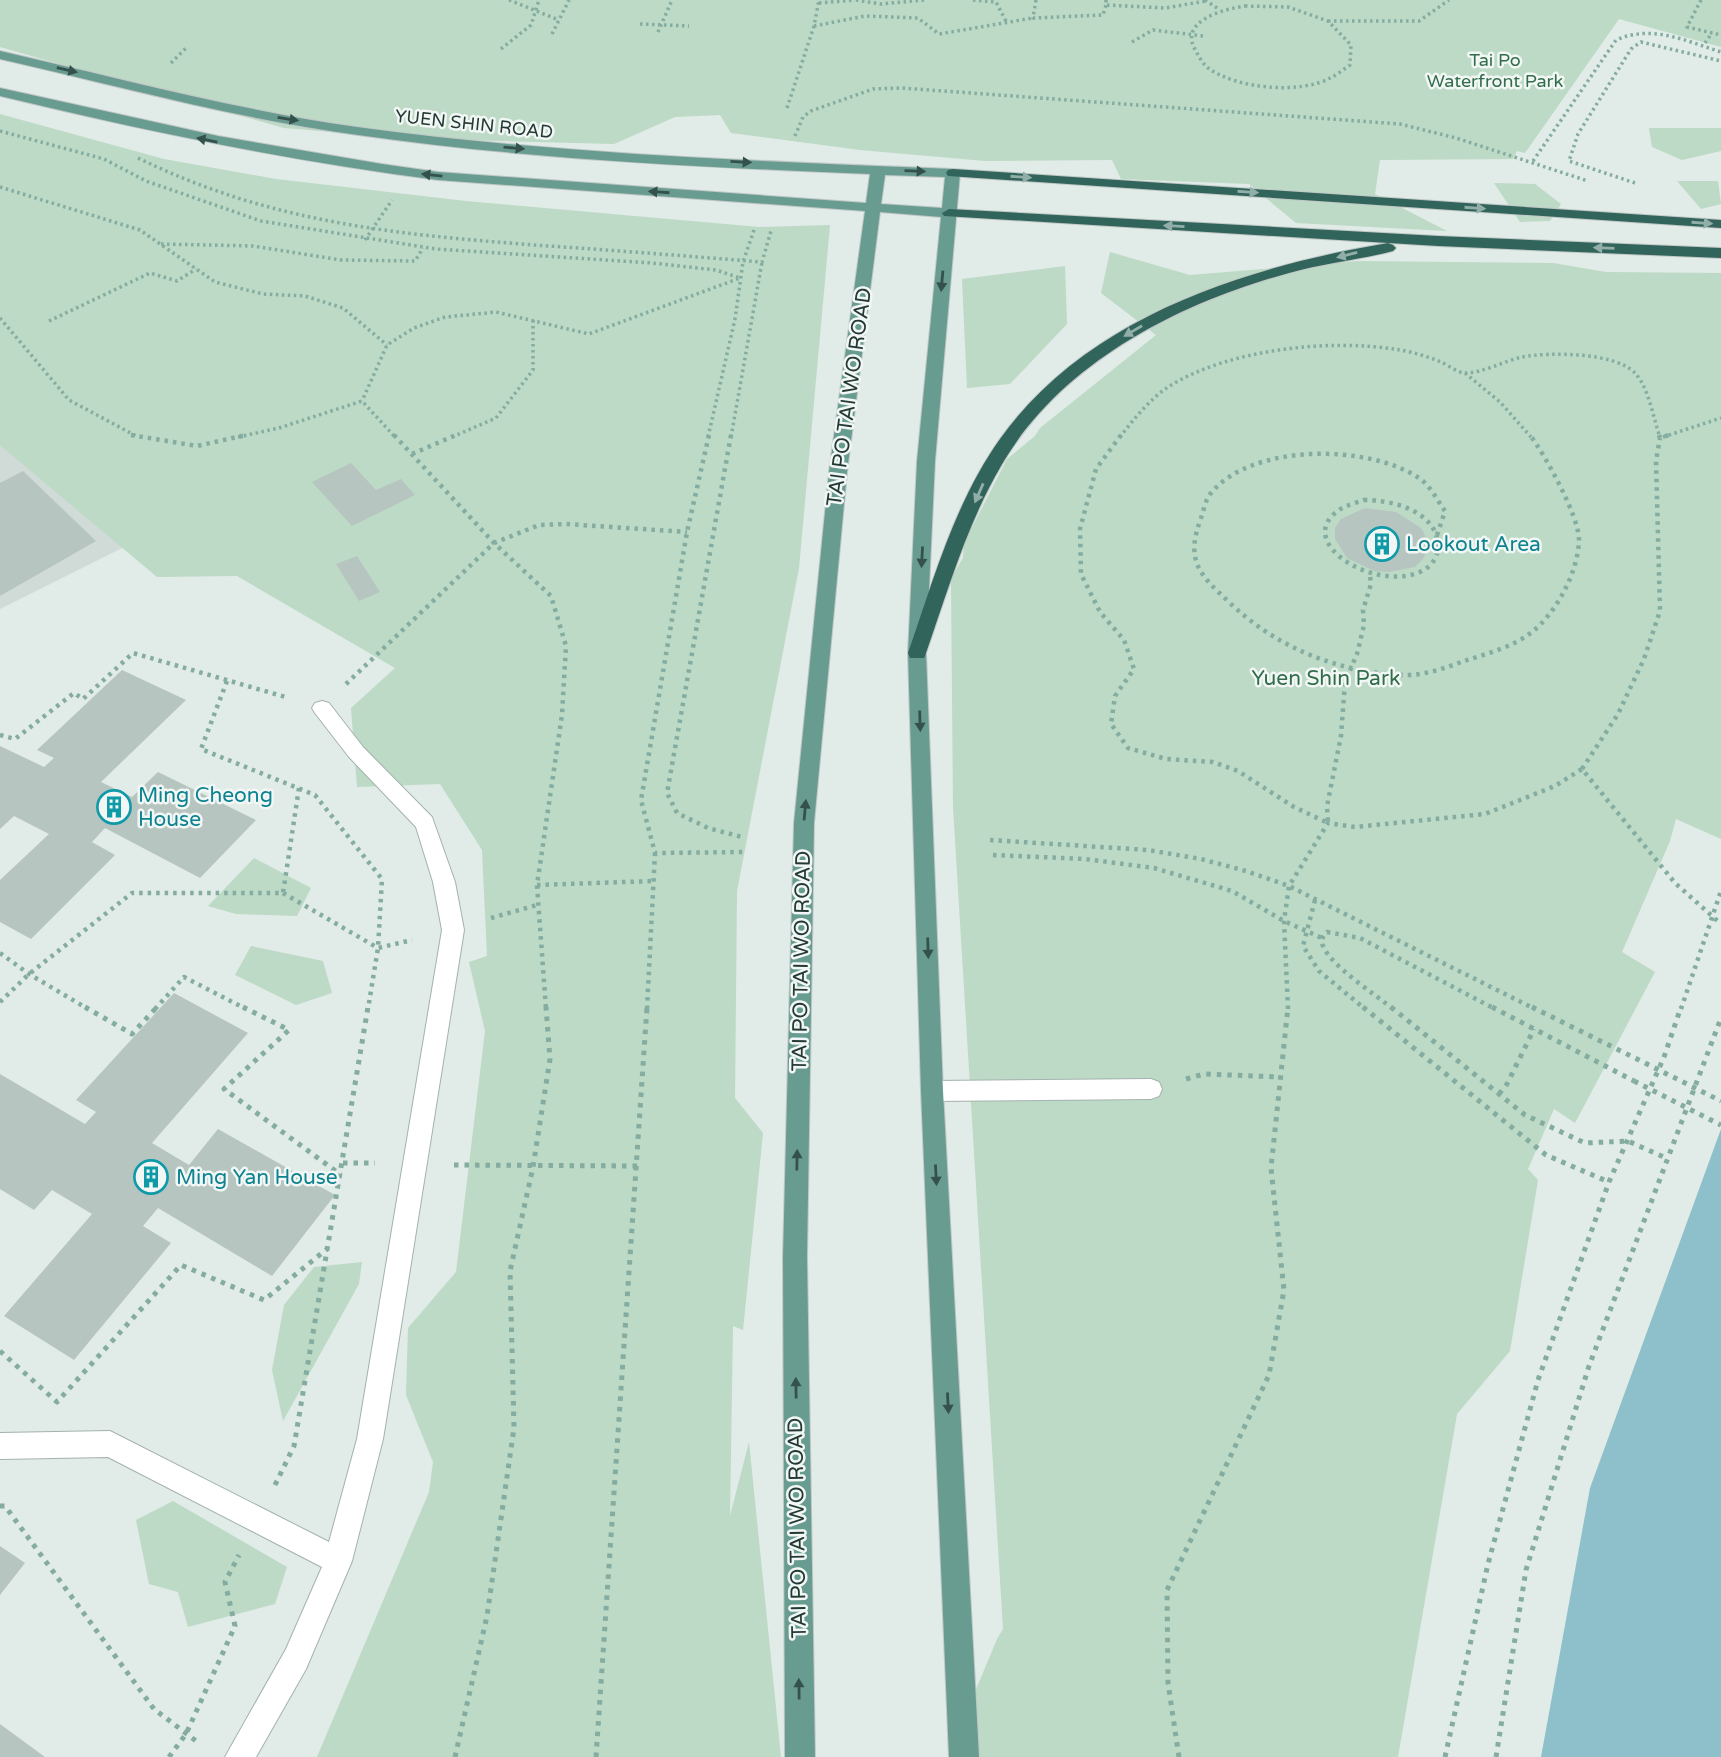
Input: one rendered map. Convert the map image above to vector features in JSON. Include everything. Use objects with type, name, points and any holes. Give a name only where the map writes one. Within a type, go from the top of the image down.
[{"type":"highway","points":[[953,173],[1721,225]]},
{"type":"highway","points":[[949,213],[1438,241],[1721,253]]},
{"type":"highway","points":[[917,653],[949,561],[987,476],[1006,443],[1034,407],[1064,378],[1133,330],[1237,285],[1363,251],[1438,241]]},
{"type":"main road","name":"YUEN SHIN ROAD","points":[[0,55],[234,111],[472,145],[953,173]]},
{"type":"main road","points":[[0,92],[197,139],[366,167],[438,176],[949,213]]},
{"type":"main road","name":"TAI PO TAI WO ROAD","points":[[800,1757],[795,1257],[804,822],[838,472],[878,170]]},
{"type":"main road","points":[[953,173],[926,461],[917,653],[932,1091],[964,1757]]},
{"type":"lane","points":[[240,1757],[296,1659],[338,1561],[370,1438],[453,930],[444,882],[425,823],[356,752],[322,708]]},
{"type":"lane","points":[[932,1091],[1151,1089]]},
{"type":"lane","points":[[0,1446],[110,1444],[338,1561]]},
{"type":"path","points":[[509,0],[559,20]]},
{"type":"path","points":[[501,49],[531,25],[539,0]]},
{"type":"path","points":[[552,34],[569,0]]},
{"type":"path","points":[[658,32],[672,0]]},
{"type":"path","points":[[787,108],[814,26],[819,1],[924,0]]},
{"type":"path","points":[[972,0],[996,2],[1007,23]]},
{"type":"path","points":[[1033,18],[1036,0]]},
{"type":"path","points":[[814,26],[865,16],[918,18],[939,34],[1033,18],[1103,15],[1106,2],[1165,8],[1205,0],[1221,11]]},
{"type":"path","points":[[1328,21],[1342,32],[1351,44],[1352,57],[1346,68],[1332,78],[1313,85],[1290,88],[1240,82],[1219,74],[1203,63],[1194,53],[1191,43],[1192,33],[1208,16],[1252,5],[1286,7],[1328,21],[1420,21],[1449,0]]},
{"type":"path","points":[[1701,0],[1687,27],[1721,35]]},
{"type":"path","points":[[640,24],[688,26]]},
{"type":"path","points":[[1132,42],[1153,30],[1203,36]]},
{"type":"path","points":[[793,141],[803,117],[811,111],[873,89],[902,88],[1400,124],[1533,161],[1616,40],[1634,33],[1660,34],[1721,52]]},
{"type":"path","points":[[1705,43],[1712,33]]},
{"type":"path","points":[[1643,186],[1569,161],[1578,134],[1631,49],[1640,42],[1721,61]]},
{"type":"path","points":[[171,64],[187,48]]},
{"type":"path","points":[[1698,54],[1701,50]]},
{"type":"path","points":[[0,131],[104,159],[146,181],[261,221],[423,248],[652,263],[716,270],[740,278]]},
{"type":"path","points":[[129,154],[221,196],[370,230],[762,262]]},
{"type":"path","points":[[0,187],[140,230],[215,282],[263,294],[305,296],[343,308],[387,345]]},
{"type":"path","points":[[365,240],[392,201]]},
{"type":"path","points":[[596,1757],[638,1166],[654,881],[655,853],[641,800],[687,531],[735,319],[743,262],[758,219]]},
{"type":"path","points":[[742,837],[708,828],[677,813],[667,793],[762,262],[775,220]]},
{"type":"path","points":[[160,244],[253,246],[341,260],[415,261],[423,248]]},
{"type":"path","points":[[50,321],[150,273],[177,281],[196,269]]},
{"type":"path","points":[[362,401],[387,345],[414,328],[444,317],[496,312],[589,334],[740,278]]},
{"type":"path","points":[[412,454],[496,418],[533,369],[533,320]]},
{"type":"path","points":[[1437,535],[1445,511],[1420,479],[1388,463],[1357,457],[1296,454],[1268,459],[1242,468],[1211,493],[1196,529],[1193,554],[1205,579],[1254,627],[1324,661],[1350,669],[1418,675],[1478,656],[1532,633],[1566,589],[1579,538],[1562,488],[1540,446],[1504,404],[1464,373],[1438,361],[1401,350],[1363,346],[1291,347],[1208,368],[1167,388],[1132,421],[1097,470],[1080,529],[1081,574],[1100,612],[1124,640],[1134,669],[1115,696],[1111,724],[1128,748],[1166,760],[1213,762],[1238,771],[1294,807],[1328,823],[1355,827],[1485,814],[1555,786],[1582,769],[1618,714],[1644,659],[1660,611],[1656,461],[1660,439],[1645,392],[1635,373],[1615,360],[1566,355],[1523,357],[1464,373]]},
{"type":"path","points":[[1660,439],[1721,418]]},
{"type":"path","points":[[1381,500],[1416,512],[1429,523],[1437,535],[1439,548],[1436,561],[1424,571],[1409,577],[1390,579],[1370,576],[1352,568],[1328,546],[1324,533],[1327,521],[1335,511],[1347,504],[1381,500]]},
{"type":"path","points":[[0,735],[15,739],[74,693],[83,699],[133,653],[322,708],[494,542],[539,525],[687,531]]},
{"type":"path","points":[[1180,1757],[1168,1684],[1167,1590],[1269,1375],[1284,1290],[1271,1168],[1279,1077],[1288,1017],[1284,921],[1289,886],[1328,823],[1327,806],[1341,736],[1345,682],[1357,654],[1364,625],[1363,610],[1371,584],[1370,576]]},
{"type":"path","points":[[169,1757],[187,1734],[235,1626],[225,1582],[294,1446],[379,948],[382,879],[315,795],[201,749],[227,681]]},
{"type":"path","points":[[1582,769],[1675,883],[1721,924]]},
{"type":"path","points":[[283,893],[299,788]]},
{"type":"path","points":[[990,840],[1066,843],[1172,853],[1244,870],[1289,886],[1721,1101]]},
{"type":"path","points":[[655,853],[743,852]]},
{"type":"path","points":[[993,855],[1085,859],[1154,867],[1232,891],[1284,921],[1322,937]]},
{"type":"path","points":[[537,885],[654,881]]},
{"type":"path","points":[[1445,1757],[1488,1564],[1538,1380],[1609,1182],[1664,1057],[1721,891]]},
{"type":"path","points":[[0,1002],[29,974],[132,894],[283,893],[379,948]]},
{"type":"path","points":[[1315,900],[1303,946],[1319,971],[1546,1155],[1609,1182]]},
{"type":"path","points":[[1666,1158],[1628,1141],[1585,1143],[1525,1115],[1332,959],[1322,945],[1322,937],[1327,932],[1360,938],[1721,1125]]},
{"type":"path","points":[[0,953],[29,974],[132,1034],[184,977],[289,1030],[224,1089],[341,1175]]},
{"type":"path","points":[[1496,1757],[1526,1570],[1589,1366],[1721,1018]]},
{"type":"path","points":[[1499,1094],[1507,1084],[1534,1029]]},
{"type":"path","points":[[1151,1089],[1204,1073],[1279,1077]]},
{"type":"path","points":[[343,1163],[638,1166]]},
{"type":"path","points":[[0,1351],[57,1402],[181,1265],[264,1300],[328,1248]]},
{"type":"path","points":[[0,1506],[5,1506],[154,1709],[207,1749]]},
{"type":"shaded area","points":[[0,399],[172,523],[0,609]]},
{"type":"green space","name":"Tai Po Waterfront Park","points":[[0,0],[1721,0],[1721,47],[1619,19],[1525,153],[1517,151],[1513,159],[1380,160],[1375,194],[1447,231],[1296,223],[1249,184],[1121,179],[1112,160],[985,161],[860,150],[731,133],[720,115],[675,117],[614,144],[417,139],[284,128],[0,47]]},
{"type":"green space","points":[[0,114],[164,159],[276,179],[466,201],[759,227],[830,225],[799,568],[737,891],[735,1098],[763,1133],[743,1330],[733,1326],[730,1516],[749,1442],[781,1757],[317,1757],[429,1492],[433,1462],[406,1395],[408,1328],[456,1272],[485,1031],[469,962],[487,956],[482,850],[440,784],[357,787],[351,708],[395,668],[237,576],[157,577],[0,445]]},
{"type":"green space","points":[[1649,128],[1721,128],[1721,151],[1682,160],[1652,147]]},
{"type":"green space","points":[[1677,181],[1718,181],[1721,204],[1701,209]]},
{"type":"green space","points":[[1494,183],[1535,184],[1561,204],[1550,221],[1520,222]]},
{"type":"green space","name":"Yuen Shin Park","points":[[1110,252],[1190,275],[1358,261],[1553,263],[1606,272],[1721,273],[1721,839],[1676,819],[1670,841],[1622,952],[1655,972],[1575,1123],[1554,1109],[1528,1169],[1538,1180],[1510,1351],[1457,1414],[1398,1757],[948,1757],[1003,1629],[953,807],[951,578],[963,558],[964,543],[1007,459],[1035,436],[1040,428],[1156,335],[1101,293]]},
{"type":"green space","points":[[1065,266],[1067,324],[1010,384],[967,388],[962,279]]},
{"type":"green space","points":[[254,858],[311,888],[297,916],[236,914],[208,906]]},
{"type":"green space","points":[[251,946],[323,961],[332,993],[296,1005],[235,975]]},
{"type":"green space","points":[[362,1262],[359,1284],[283,1421],[272,1370],[284,1305],[314,1267]]},
{"type":"green space","points":[[173,1501],[287,1567],[275,1604],[188,1627],[178,1592],[149,1584],[136,1520]]},
{"type":"water","points":[[1721,1129],[1721,1757],[1541,1757],[1590,1488]]},
{"type":"building","points":[[351,463],[376,490],[401,479],[415,495],[352,526],[312,482]]},
{"type":"building","points":[[23,471],[96,541],[0,596],[0,483]]},
{"type":"building","name":"Lookout Area","points":[[1365,508],[1396,512],[1421,528],[1427,539],[1428,550],[1415,567],[1389,572],[1374,571],[1347,558],[1335,539],[1335,528],[1341,519]]},
{"type":"building","points":[[357,556],[380,592],[359,601],[336,564]]},
{"type":"building","name":"Ming Cheong House","points":[[122,670],[186,700],[101,782],[132,797],[158,772],[256,820],[200,878],[105,828],[92,842],[115,855],[31,939],[0,922],[0,880],[49,834],[14,816],[0,829],[0,746],[44,767],[54,758],[37,750]]},
{"type":"building","name":"Ming Yan House","points":[[174,993],[248,1033],[152,1143],[189,1165],[218,1129],[335,1195],[272,1276],[158,1208],[143,1226],[171,1243],[74,1360],[4,1316],[92,1214],[52,1190],[34,1210],[0,1189],[0,1074],[85,1124],[96,1112],[76,1100]]},
{"type":"building","points":[[0,1546],[25,1563],[0,1595]]},
{"type":"building","points":[[0,1724],[45,1757],[0,1757]]},
{"type":"place","name":"Lookout Area","points":[[1382,544]]},
{"type":"place","name":"Ming Cheong House","points":[[114,807]]},
{"type":"place","name":"Ming Yan House","points":[[151,1177]]}]
